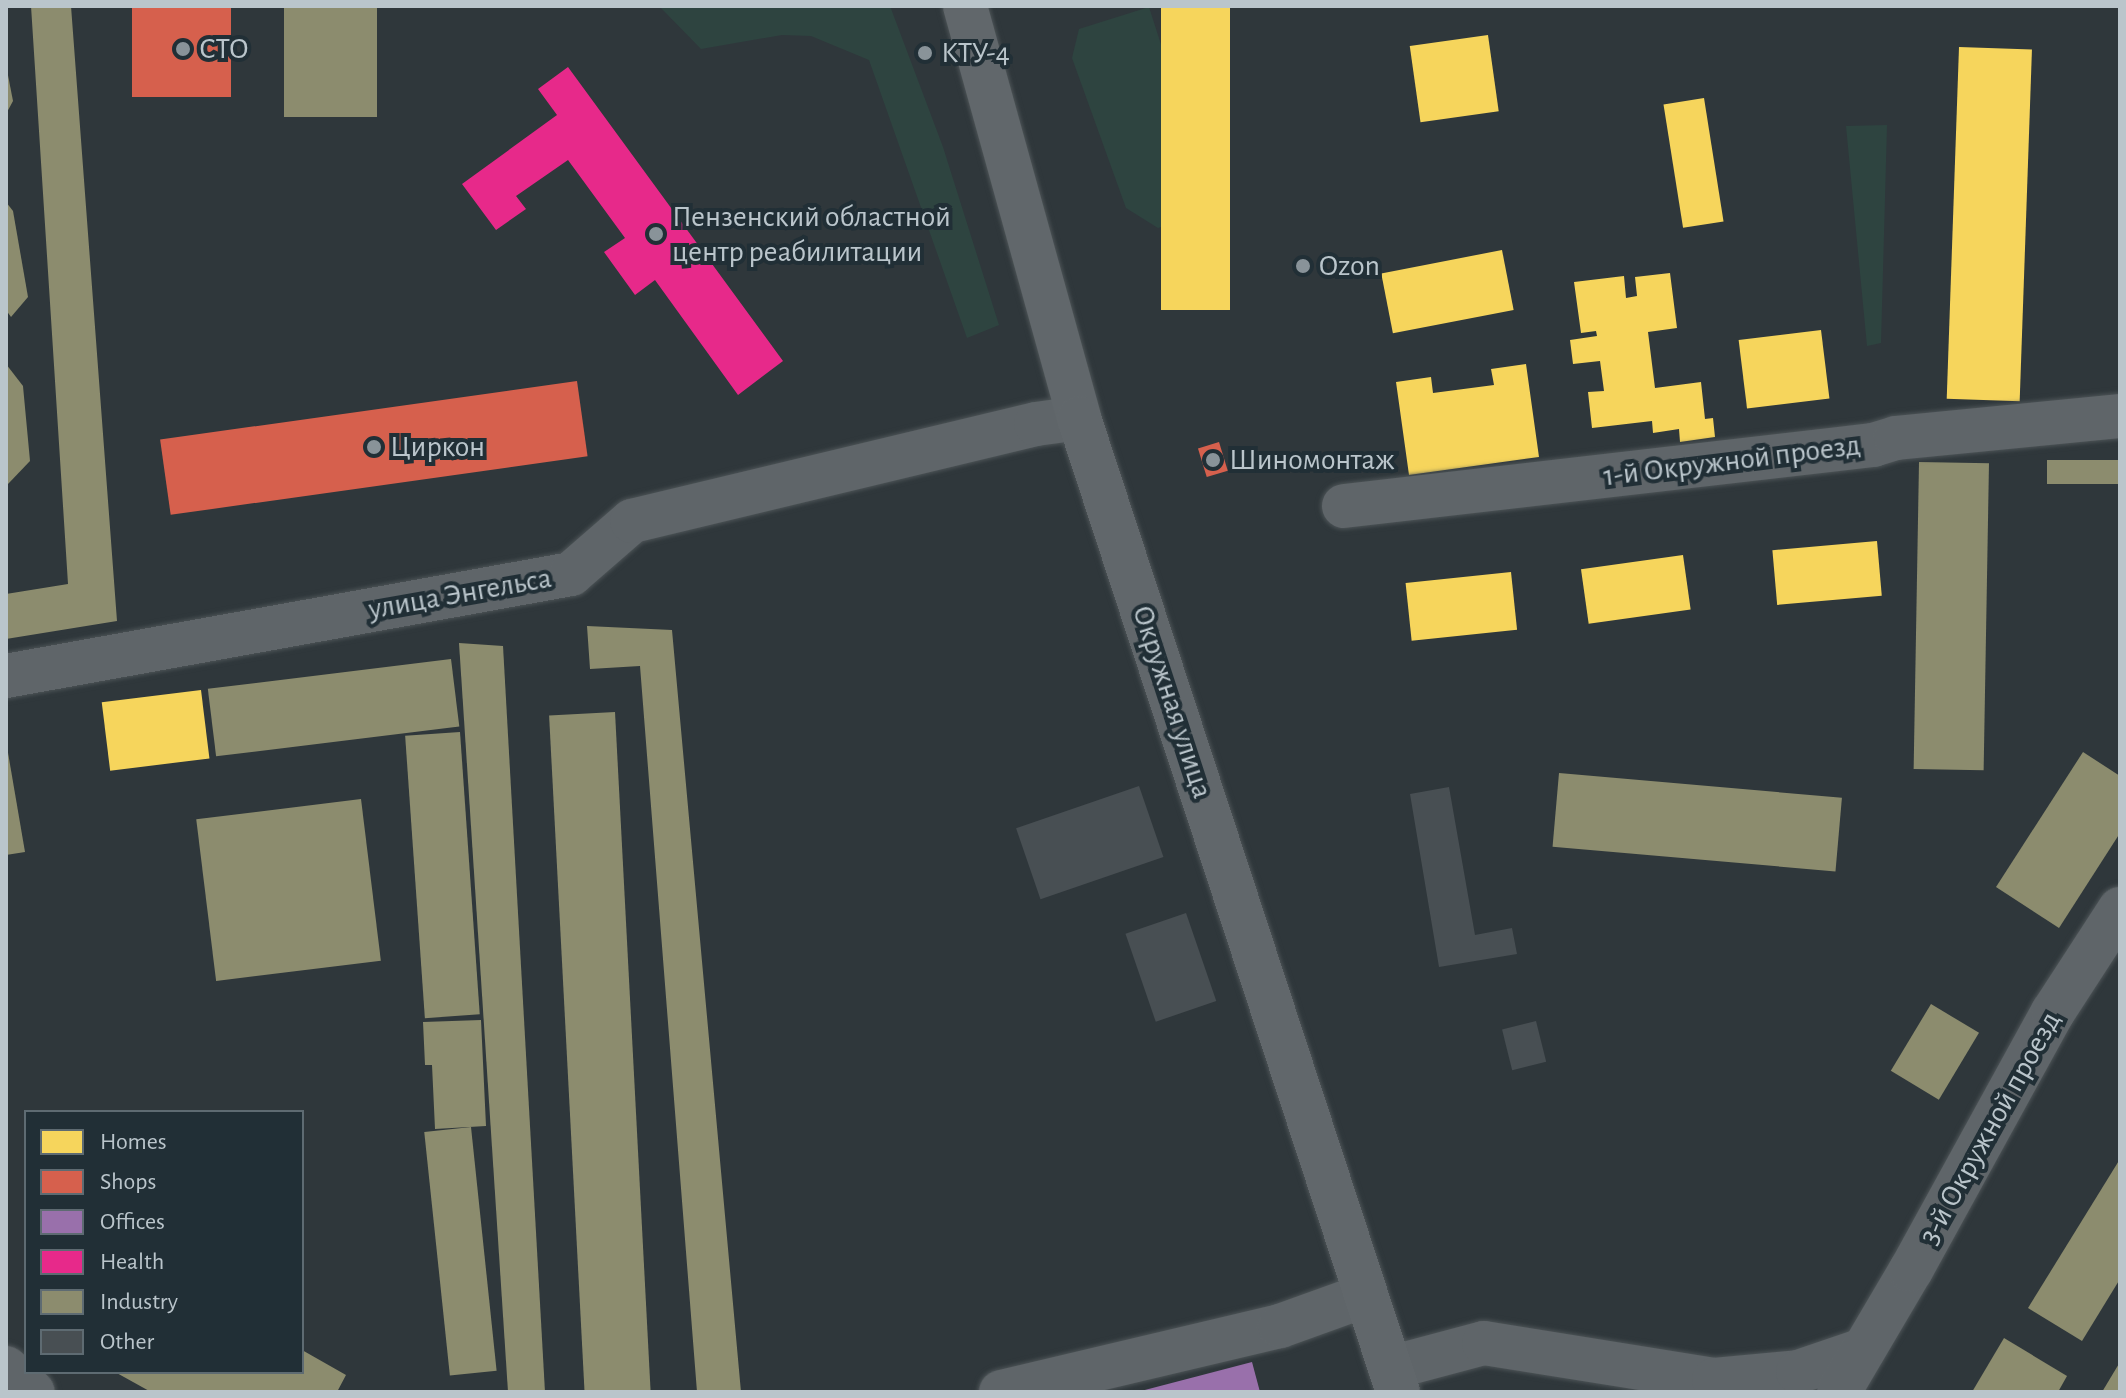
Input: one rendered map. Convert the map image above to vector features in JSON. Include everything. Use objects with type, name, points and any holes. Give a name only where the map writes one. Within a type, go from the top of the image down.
[{"type":"main road","name":"Окружная улица","points":[[965,6],[1079,418],[1394,1380]]},
{"type":"street","name":"1-й Окружной проезд","points":[[1344,506],[1873,445],[1896,438],[2120,416]]},
{"type":"street","name":"улица Энгельса","points":[[6,676],[571,574],[632,521],[1036,424],[1079,418]]},
{"type":"street","name":"3-й Окружной проезд","points":[[1839,1392],[2053,1012],[2120,909]]},
{"type":"street","points":[[1001,1392],[1280,1326],[1366,1295]]},
{"type":"street","points":[[1394,1380],[1484,1343],[1725,1386],[1798,1372],[1863,1350]]},
{"type":"street","points":[[6,1368],[33,1392]]},
{"type":"green space","points":[[659,6],[890,6],[943,147],[999,325],[967,338],[869,60],[811,36],[782,35],[701,49]]},
{"type":"green space","points":[[1149,7],[1214,210],[1158,228],[1126,208],[1072,58],[1079,29]]},
{"type":"green space","points":[[1887,125],[1881,343],[1867,346],[1846,126]]},
{"type":"building: Homes","points":[[1161,6],[1230,6],[1230,310],[1161,310]]},
{"type":"building: Homes","points":[[1488,35],[1499,111],[1420,122],[1410,46]]},
{"type":"building: Homes","points":[[1959,47],[2032,50],[2020,401],[1947,399]]},
{"type":"building: Homes","points":[[1704,98],[1724,221],[1683,228],[1664,104]]},
{"type":"building: Homes","points":[[1502,250],[1514,310],[1393,333],[1381,273]]},
{"type":"building: Homes","points":[[1670,273],[1677,328],[1648,332],[1655,388],[1701,382],[1705,419],[1713,418],[1715,437],[1680,442],[1679,429],[1653,433],[1652,421],[1592,428],[1588,392],[1604,391],[1600,361],[1573,364],[1570,340],[1597,336],[1596,331],[1581,333],[1574,282],[1624,276],[1626,298],[1637,296],[1635,277]]},
{"type":"building: Homes","points":[[1821,330],[1829,398],[1747,409],[1739,340]]},
{"type":"building: Homes","points":[[1526,364],[1539,457],[1409,475],[1396,382],[1431,377],[1433,393],[1494,385],[1491,369]]},
{"type":"building: Homes","points":[[1877,541],[1882,596],[1777,605],[1772,550]]},
{"type":"building: Homes","points":[[1683,555],[1691,609],[1589,624],[1581,569]]},
{"type":"building: Homes","points":[[1511,572],[1517,630],[1412,641],[1406,583]]},
{"type":"building: Homes","points":[[201,690],[209,758],[110,771],[102,702]]},
{"type":"building: Shops","name":"СТО","points":[[132,6],[231,6],[231,97],[132,97]]},
{"type":"building: Shops","name":"Циркон","points":[[577,381],[588,456],[171,515],[160,440]]},
{"type":"building: Shops","name":"Шиномонтаж","points":[[1219,442],[1228,471],[1207,477],[1198,448]]},
{"type":"building: Offices","points":[[1252,1362],[1260,1392],[1141,1392],[1141,1391]]},
{"type":"building: Health","name":"Пензенский областной центр реабилитации","points":[[568,67],[783,361],[738,395],[655,280],[635,295],[604,252],[625,238],[568,160],[516,196],[526,209],[496,230],[462,184],[557,115],[538,89]]},
{"type":"building: Industry","points":[[31,6],[71,6],[117,621],[6,639],[6,594],[68,584]]},
{"type":"building: Industry","points":[[284,6],[377,6],[377,117],[284,117]]},
{"type":"building: Industry","points":[[6,65],[13,101],[6,114]]},
{"type":"building: Industry","points":[[6,202],[13,211],[28,297],[11,317],[6,310]]},
{"type":"building: Industry","points":[[6,364],[23,386],[30,461],[8,484]]},
{"type":"building: Industry","points":[[2047,460],[2120,460],[2120,484],[2047,484]]},
{"type":"building: Industry","points":[[1919,462],[1989,463],[1984,770],[1914,769]]},
{"type":"building: Industry","points":[[587,626],[672,630],[741,1392],[697,1392],[640,666],[590,669]]},
{"type":"building: Industry","points":[[459,643],[503,646],[545,1392],[508,1392]]},
{"type":"building: Industry","points":[[451,659],[459,726],[216,756],[208,689]]},
{"type":"building: Industry","points":[[615,712],[651,1392],[585,1392],[549,715]]},
{"type":"building: Industry","points":[[460,732],[480,1014],[425,1018],[405,736]]},
{"type":"building: Industry","points":[[6,741],[25,852],[6,855]]},
{"type":"building: Industry","points":[[2083,752],[2120,776],[2120,833],[2059,928],[1996,887]]},
{"type":"building: Industry","points":[[1559,773],[1842,798],[1835,871],[1553,847]]},
{"type":"building: Industry","points":[[361,799],[381,961],[216,981],[196,819]]},
{"type":"building: Industry","points":[[1931,1004],[1979,1033],[1939,1100],[1891,1071]]},
{"type":"building: Industry","points":[[481,1020],[486,1126],[435,1129],[432,1065],[425,1065],[423,1022]]},
{"type":"building: Industry","points":[[471,1127],[497,1371],[450,1376],[424,1132]]},
{"type":"building: Industry","points":[[2120,1159],[2120,1279],[2082,1341],[2028,1308]]},
{"type":"building: Industry","points":[[2004,1338],[2067,1376],[2058,1392],[1972,1392]]},
{"type":"building: Industry","points":[[304,1351],[346,1375],[337,1392],[151,1392],[119,1374],[304,1374]]},
{"type":"building: Industry","points":[[2120,1362],[2120,1392],[2102,1392]]},
{"type":"building: Other","points":[[1139,786],[1163,857],[1041,899],[1016,828]]},
{"type":"building: Other","points":[[1449,787],[1475,935],[1512,928],[1517,954],[1439,967],[1410,794]]},
{"type":"building: Other","points":[[1186,913],[1216,1001],[1156,1022],[1125,934]]},
{"type":"building: Other","points":[[1536,1021],[1546,1062],[1512,1070],[1502,1029]]},
{"type":"place","name":"СТО","points":[[183,49]]},
{"type":"place","name":"КТУ-4","points":[[925,53]]},
{"type":"place","name":"Пензенский областной центр реабилитации","points":[[656,234]]},
{"type":"place","name":"Ozon","points":[[1303,266]]},
{"type":"place","name":"Циркон","points":[[374,447]]},
{"type":"place","name":"Шиномонтаж","points":[[1213,460]]}]
